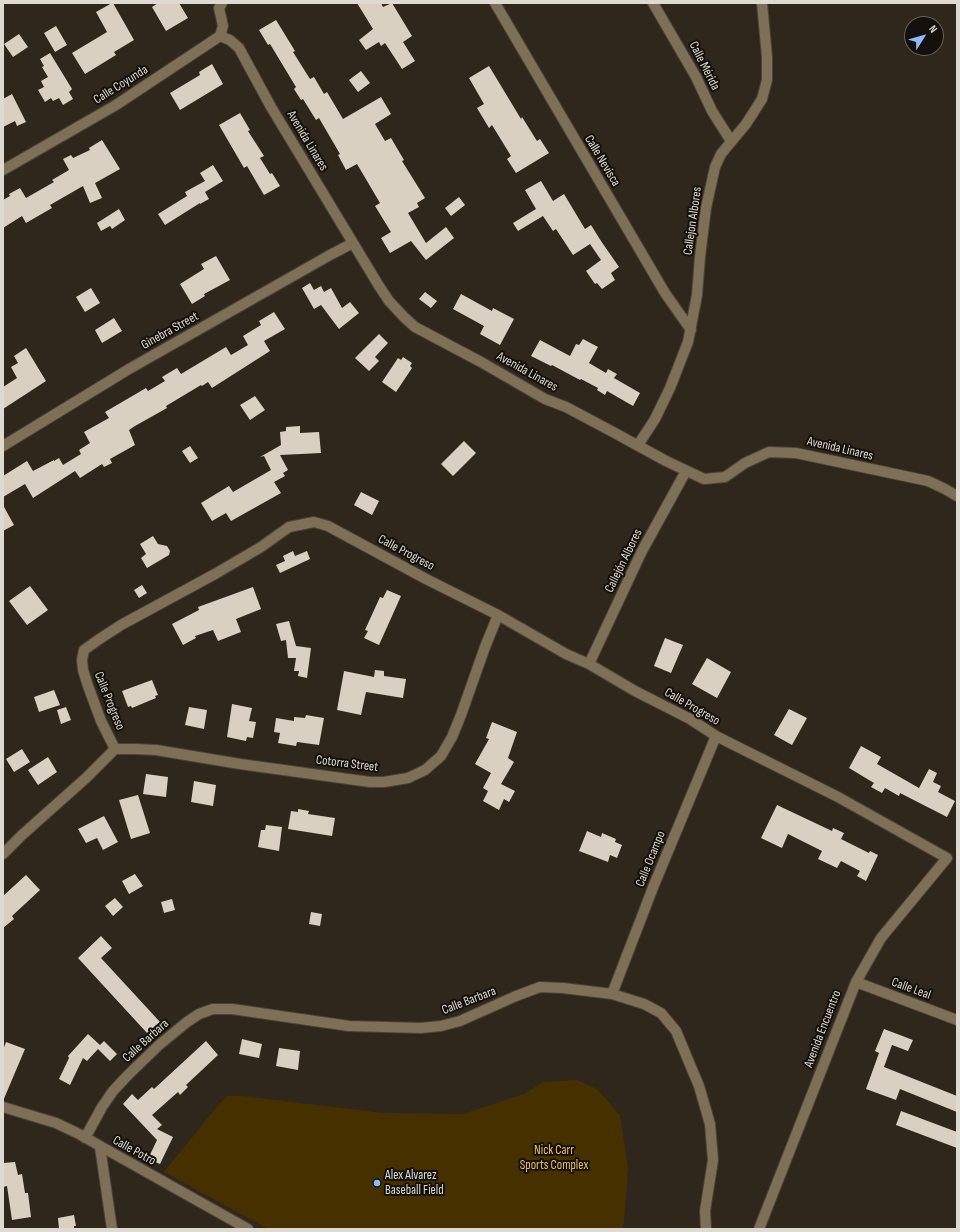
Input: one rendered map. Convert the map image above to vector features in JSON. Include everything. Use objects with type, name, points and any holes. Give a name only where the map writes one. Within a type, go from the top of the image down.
[{"type":"street","points":[[220,36],[223,26],[219,8],[222,3]]},
{"type":"street","name":"Calle Nevisca","points":[[495,3],[665,293],[691,330]]},
{"type":"street","name":"Calle Mérida","points":[[654,3],[696,77],[712,111],[731,141]]},
{"type":"street","name":"Callejon Albores","points":[[638,445],[655,419],[670,388],[691,330],[697,295],[700,257],[710,185],[715,167],[721,154],[746,124],[762,99],[767,80],[767,57],[762,3]]},
{"type":"street","name":"Calle Coyunda","points":[[3,170],[116,105],[220,36]]},
{"type":"street","name":"Avenida Linares","points":[[220,36],[230,40],[239,48],[271,107],[352,243],[389,301],[404,318],[416,327],[545,399],[566,408],[704,479],[725,477],[745,463],[769,452],[796,453],[928,481],[957,496]]},
{"type":"street","name":"Ginebra Street","points":[[3,446],[129,369],[330,254],[352,243]]},
{"type":"street","name":"Callejón Albores","points":[[589,664],[642,551],[686,471]]},
{"type":"street","name":"Calle Progreso","points":[[3,854],[115,749],[101,721],[88,686],[83,670],[82,660],[84,650],[121,625],[261,547],[289,527],[314,522],[328,526],[419,575],[498,615],[566,654],[589,664],[635,691],[690,719],[716,736],[838,797],[947,858]]},
{"type":"street","name":"Cotorra Street","points":[[115,749],[156,750],[240,764],[370,782],[384,782],[408,778],[425,770],[440,756],[452,737],[498,615]]},
{"type":"street","name":"Calle Ocampo","points":[[612,994],[654,885],[716,736]]},
{"type":"street","name":"Avenida Encuentro","points":[[759,1229],[856,982],[881,938],[947,858]]},
{"type":"street","name":"Calle Leal","points":[[856,982],[957,1020]]},
{"type":"street","name":"Calle Barbara","points":[[85,1138],[102,1107],[113,1091],[128,1075],[159,1045],[187,1022],[200,1014],[213,1009],[232,1008],[349,1026],[421,1028],[441,1026],[460,1021],[516,996],[540,988],[562,988],[612,994],[644,1004],[662,1014],[676,1031],[699,1086],[710,1124],[713,1160],[705,1211],[706,1229]]},
{"type":"street","name":"Calle Potro","points":[[3,1106],[56,1123],[248,1229]]},
{"type":"street","points":[[100,1146],[112,1229]]},
{"type":"green space","name":"Nick Carr Sports Complex","points":[[577,1080],[597,1089],[620,1115],[628,1169],[624,1222],[622,1229],[268,1229],[164,1172],[220,1103],[228,1096],[242,1096],[384,1113],[463,1114],[524,1094],[543,1082]]},
{"type":"building","points":[[112,3],[134,40],[114,52],[116,55],[85,74],[72,53],[107,32],[96,12]]},
{"type":"building","points":[[158,3],[179,3],[188,18],[166,31],[152,7]]},
{"type":"building","points":[[357,3],[381,3],[383,7],[392,3],[412,36],[403,42],[415,61],[402,69],[385,43],[381,46],[379,42],[366,50],[359,40],[373,29]]},
{"type":"building","points":[[276,20],[295,51],[293,52],[310,79],[314,77],[324,94],[327,92],[343,119],[381,97],[391,114],[375,124],[385,141],[391,138],[404,160],[402,161],[425,198],[417,203],[419,207],[408,213],[426,243],[446,227],[454,238],[426,260],[411,241],[390,253],[381,238],[391,232],[375,206],[380,203],[357,164],[346,170],[338,155],[340,154],[319,118],[316,120],[303,99],[301,100],[294,89],[296,87],[270,44],[268,45],[259,30]]},
{"type":"building","points":[[56,26],[67,45],[55,52],[44,33]]},
{"type":"building","points":[[19,34],[28,47],[13,57],[4,44]]},
{"type":"building","points":[[50,53],[72,89],[69,92],[73,99],[63,105],[59,98],[53,101],[51,98],[45,102],[38,90],[44,87],[41,81],[48,77],[42,67],[44,66],[40,59]]},
{"type":"building","points":[[212,64],[223,84],[180,110],[170,93],[200,75],[199,72]]},
{"type":"building","points":[[489,66],[521,119],[522,117],[537,141],[540,139],[549,153],[516,173],[507,159],[511,156],[492,125],[489,128],[477,108],[484,104],[469,78]]},
{"type":"building","points":[[361,71],[370,83],[358,92],[349,80]]},
{"type":"building","points":[[12,94],[26,122],[17,126],[15,121],[3,127],[3,99]]},
{"type":"building","points":[[240,113],[250,130],[248,131],[264,156],[260,158],[280,186],[264,195],[247,166],[244,168],[219,125]]},
{"type":"building","points":[[102,140],[120,169],[95,183],[102,198],[90,203],[83,186],[50,205],[52,208],[26,223],[22,216],[3,228],[3,200],[10,196],[9,194],[20,188],[26,198],[54,182],[52,180],[69,170],[63,159],[71,155],[73,158],[90,150],[89,148]]},
{"type":"building","points":[[213,165],[223,181],[205,192],[209,199],[165,225],[158,214],[187,196],[185,192],[205,181],[200,173]]},
{"type":"building","points":[[541,181],[553,201],[564,194],[585,229],[591,225],[619,267],[611,273],[615,280],[602,289],[597,283],[595,284],[586,271],[601,260],[590,244],[573,255],[556,229],[553,231],[543,216],[518,231],[513,223],[536,209],[525,190]]},
{"type":"building","points":[[459,197],[465,205],[451,216],[445,208]]},
{"type":"building","points":[[119,209],[125,220],[112,229],[110,226],[101,231],[97,223]]},
{"type":"building","points":[[216,256],[230,280],[204,294],[205,296],[192,304],[180,284],[204,269],[201,264]]},
{"type":"building","points":[[310,283],[314,290],[321,286],[324,292],[331,288],[342,308],[350,302],[359,313],[339,329],[321,305],[314,309],[302,288]]},
{"type":"building","points":[[91,288],[100,303],[85,312],[76,297]]},
{"type":"building","points":[[425,292],[437,301],[431,308],[419,299]]},
{"type":"building","points":[[461,294],[492,311],[493,308],[514,319],[500,345],[480,334],[484,326],[453,309]]},
{"type":"building","points":[[274,312],[285,329],[264,341],[270,351],[212,388],[208,382],[202,386],[201,385],[166,406],[167,408],[129,430],[135,445],[110,459],[112,463],[104,467],[102,464],[80,478],[75,471],[33,498],[25,484],[3,497],[3,476],[27,461],[33,471],[59,458],[63,465],[81,454],[79,450],[90,443],[84,432],[109,418],[105,412],[146,388],[148,391],[165,381],[162,377],[177,368],[181,374],[226,347],[231,355],[248,345],[243,336],[261,325],[259,321]]},
{"type":"building","points":[[114,318],[122,331],[102,343],[95,330]]},
{"type":"building","points":[[379,334],[388,343],[375,357],[379,361],[369,371],[355,358]]},
{"type":"building","points":[[583,339],[598,347],[589,363],[606,373],[608,369],[617,374],[614,378],[640,393],[633,406],[607,391],[605,395],[597,390],[598,388],[581,379],[580,380],[531,356],[540,340],[570,356],[576,344],[579,345]]},
{"type":"building","points":[[26,348],[46,381],[3,409],[3,387],[17,378],[11,367],[18,363],[14,356]]},
{"type":"building","points":[[403,357],[412,363],[410,366],[412,368],[396,392],[382,382],[398,358],[401,360]]},
{"type":"building","points":[[255,396],[265,410],[250,420],[240,405]]},
{"type":"building","points":[[300,426],[300,433],[319,432],[321,453],[280,455],[288,470],[283,473],[285,476],[274,482],[281,493],[231,521],[226,513],[212,521],[201,503],[229,486],[233,492],[271,470],[264,456],[260,457],[281,445],[280,432],[286,431],[286,427]]},
{"type":"building","points":[[464,441],[476,453],[453,476],[441,464]]},
{"type":"building","points":[[190,446],[198,458],[190,463],[182,451]]},
{"type":"building","points":[[361,492],[379,501],[372,515],[354,505]]},
{"type":"building","points":[[3,505],[14,525],[3,531]]},
{"type":"building","points":[[153,536],[158,544],[167,546],[170,551],[169,555],[147,568],[141,558],[146,554],[140,544]]},
{"type":"building","points":[[293,551],[295,556],[307,551],[310,559],[280,573],[276,565],[285,561],[283,556]]},
{"type":"building","points":[[142,585],[147,593],[139,598],[134,590]]},
{"type":"building","points":[[30,586],[48,610],[27,625],[9,601]]},
{"type":"building","points":[[253,587],[261,609],[236,619],[241,632],[218,641],[213,630],[195,636],[196,638],[183,645],[172,624],[199,610],[198,607]]},
{"type":"building","points":[[387,590],[401,596],[379,645],[364,638],[368,631],[365,630],[380,597],[383,598]]},
{"type":"building","points":[[289,621],[296,646],[311,648],[307,678],[298,676],[299,671],[294,671],[296,658],[288,658],[286,640],[281,641],[276,624]]},
{"type":"building","points":[[665,638],[683,645],[671,673],[654,666]]},
{"type":"building","points":[[707,658],[731,672],[717,698],[692,684]]},
{"type":"building","points":[[375,670],[384,671],[384,676],[406,679],[403,698],[366,692],[361,715],[337,710],[344,671],[374,677]]},
{"type":"building","points":[[152,680],[158,695],[155,696],[156,698],[132,708],[131,706],[128,707],[122,691]]},
{"type":"building","points":[[54,690],[60,705],[39,712],[34,697]]},
{"type":"building","points":[[232,704],[252,708],[249,721],[256,722],[253,738],[247,737],[246,741],[227,737]]},
{"type":"building","points":[[66,707],[71,720],[61,724],[57,710]]},
{"type":"building","points":[[189,707],[207,710],[204,729],[185,725]]},
{"type":"building","points":[[789,709],[807,718],[792,745],[774,735]]},
{"type":"building","points":[[306,715],[324,718],[319,745],[297,742],[296,746],[278,743],[280,733],[274,732],[276,718],[294,721],[294,717],[305,718]]},
{"type":"building","points":[[492,722],[517,732],[508,758],[514,762],[501,784],[515,791],[509,802],[504,799],[499,810],[483,801],[488,791],[483,788],[491,773],[475,764],[489,739],[486,738]]},
{"type":"building","points":[[861,746],[881,757],[877,764],[919,788],[929,769],[937,773],[933,782],[941,786],[938,792],[955,801],[947,817],[900,793],[899,796],[885,788],[882,793],[871,787],[874,783],[849,768]]},
{"type":"building","points":[[22,749],[30,762],[14,772],[6,759]]},
{"type":"building","points":[[48,757],[57,772],[38,785],[28,770]]},
{"type":"building","points":[[146,774],[168,777],[166,797],[143,794]]},
{"type":"building","points":[[194,781],[216,785],[213,806],[191,802]]},
{"type":"building","points":[[138,795],[150,833],[131,839],[119,800]]},
{"type":"building","points":[[777,805],[832,831],[833,828],[844,833],[841,839],[869,853],[870,851],[878,855],[866,881],[857,876],[860,871],[841,861],[837,868],[818,859],[822,851],[788,834],[782,848],[761,838]]},
{"type":"building","points":[[298,809],[309,811],[308,814],[335,818],[332,836],[288,829],[291,811],[298,812]]},
{"type":"building","points":[[104,816],[118,842],[103,850],[97,838],[86,843],[78,829]]},
{"type":"building","points":[[266,825],[282,827],[279,851],[258,847],[261,830],[265,830]]},
{"type":"building","points":[[587,831],[601,837],[602,833],[616,839],[615,842],[622,845],[617,858],[610,855],[608,862],[579,851]]},
{"type":"building","points":[[135,874],[143,886],[129,894],[122,881]]},
{"type":"building","points":[[26,875],[40,890],[12,916],[14,919],[3,928],[3,896]]},
{"type":"building","points":[[115,898],[123,907],[113,916],[105,906]]},
{"type":"building","points":[[172,899],[175,910],[164,913],[161,902]]},
{"type":"building","points":[[311,912],[322,914],[320,926],[309,924]]},
{"type":"building","points":[[101,936],[112,948],[101,958],[160,1022],[147,1033],[78,958]]},
{"type":"building","points":[[884,1029],[913,1040],[908,1051],[892,1045],[884,1067],[957,1096],[957,1112],[900,1089],[896,1100],[866,1089],[879,1053],[875,1051]]},
{"type":"building","points":[[88,1034],[100,1045],[104,1041],[117,1054],[110,1061],[98,1049],[87,1061],[83,1058],[70,1085],[59,1079],[69,1058],[68,1056]]},
{"type":"building","points":[[242,1039],[262,1044],[259,1058],[239,1054]]},
{"type":"building","points":[[206,1041],[218,1055],[186,1085],[188,1087],[180,1095],[178,1092],[152,1115],[162,1125],[157,1129],[173,1137],[160,1164],[148,1159],[157,1140],[123,1104],[132,1094],[138,1100],[152,1087],[154,1089]]},
{"type":"building","points":[[6,1042],[25,1049],[3,1101],[3,1050]]},
{"type":"building","points":[[279,1048],[300,1051],[298,1070],[276,1066]]},
{"type":"building","points":[[901,1111],[957,1132],[957,1148],[896,1125]]},
{"type":"building","points":[[15,1162],[18,1175],[22,1174],[25,1193],[28,1193],[31,1217],[12,1220],[7,1186],[3,1187],[3,1163]]},
{"type":"building","points":[[74,1215],[76,1226],[74,1226],[74,1229],[59,1229],[58,1218]]},
{"type":"place","name":"Alex Alvarez Baseball Field","points":[[377,1183]]}]
